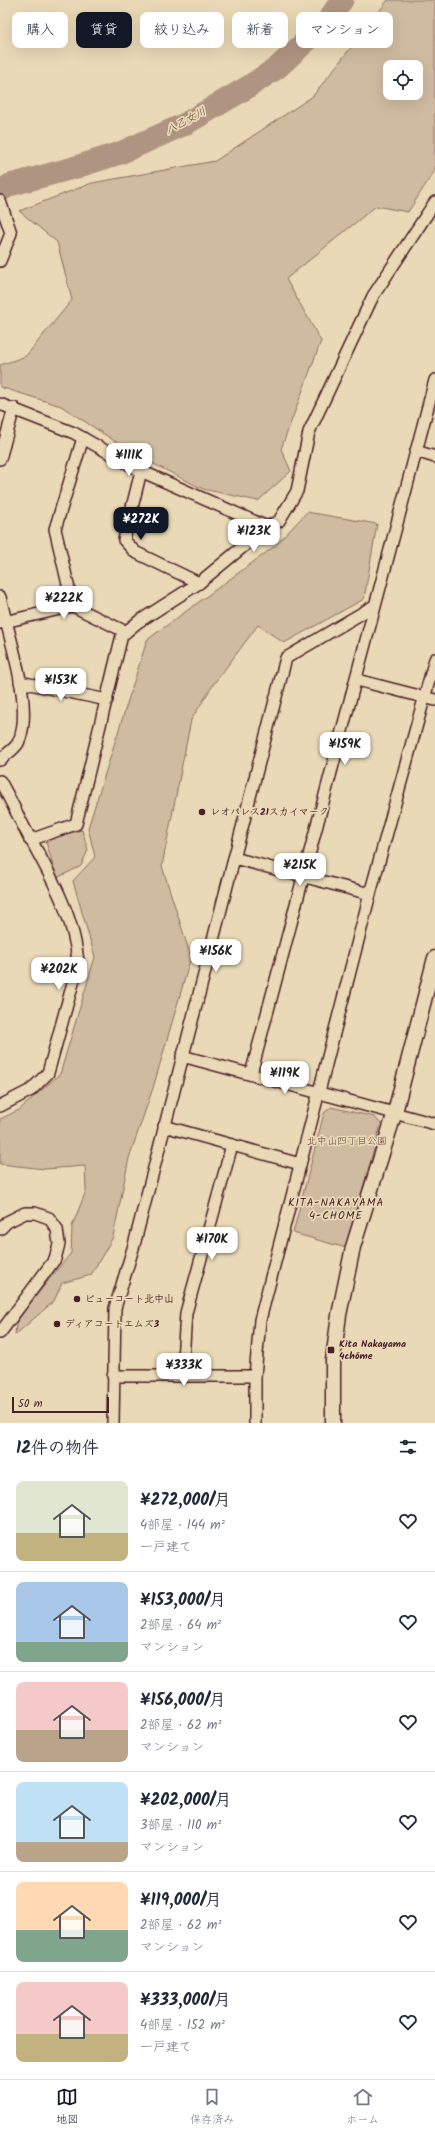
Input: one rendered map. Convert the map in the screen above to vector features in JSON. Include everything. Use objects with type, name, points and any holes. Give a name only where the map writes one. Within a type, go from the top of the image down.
[{"type":"street","points":[[0,201],[10,233],[0,261]]},
{"type":"street","points":[[30,840],[76,824],[122,635],[138,622],[198,583],[267,527],[278,521],[297,491],[309,432],[373,296],[435,202]]},
{"type":"street","points":[[251,1074],[303,876],[357,680],[374,606],[435,380]]},
{"type":"street","points":[[0,404],[14,408],[83,438],[141,470],[267,527]]},
{"type":"street","points":[[0,459],[14,408]]},
{"type":"street","points":[[73,606],[55,529],[83,438]]},
{"type":"street","points":[[416,451],[435,457]]},
{"type":"street","points":[[141,470],[127,521],[124,540],[135,552],[198,583]]},
{"type":"street","points":[[0,597],[3,622],[20,682],[25,712],[18,744],[0,760]]},
{"type":"street","points":[[3,622],[73,606],[126,632]]},
{"type":"street","points":[[114,1423],[113,1376],[115,1308],[134,1245],[286,658],[374,606]]},
{"type":"street","points":[[255,1423],[255,1376],[260,1320],[320,1093],[370,894],[430,699],[435,660]]},
{"type":"street","points":[[357,680],[430,699]]},
{"type":"street","points":[[20,682],[106,700]]},
{"type":"street","points":[[0,781],[15,806],[30,840],[44,863],[73,933],[77,948],[78,965],[48,1073],[30,1090],[0,1106]]},
{"type":"street","points":[[234,858],[370,894]]},
{"type":"street","points":[[333,1423],[333,1360],[339,1315],[354,1247],[395,1112],[435,958]]},
{"type":"street","points":[[182,1056],[395,1112],[435,1124]]},
{"type":"street","points":[[164,1126],[300,1164]]},
{"type":"street","points":[[182,1376],[186,1313],[232,1145]]},
{"type":"street","points":[[0,1229],[7,1222],[25,1213],[35,1213],[50,1218],[57,1229],[59,1244],[55,1259],[0,1333]]},
{"type":"street","points":[[113,1376],[255,1376]]},
{"type":"green space","points":[[388,0],[435,0],[435,170],[408,212],[376,206],[286,279],[321,341],[281,449],[291,471],[258,501],[203,489],[136,455],[61,406],[0,387],[0,365],[26,356],[72,300],[57,242],[19,211],[92,183],[215,161],[313,96],[350,48],[393,48],[393,12],[379,12]]},
{"type":"green space","points":[[307,512],[377,524],[364,599],[284,643],[258,625],[213,685],[191,720],[162,866],[191,957],[153,1088],[129,1158],[113,1237],[91,1275],[62,1283],[54,1301],[15,1335],[16,1323],[25,1309],[71,1253],[72,1226],[86,1191],[85,1166],[45,1169],[0,1164],[0,1119],[19,1110],[60,1074],[95,957],[73,881],[95,857],[88,828],[147,640],[275,546]]},
{"type":"green space","points":[[82,830],[88,850],[81,866],[57,878],[45,839]]},
{"type":"green space","name":"北中山四丁目公園","points":[[331,1107],[375,1117],[381,1124],[346,1248],[293,1233],[324,1113]]},
{"type":"waterway","name":"八乙女川","points":[[0,191],[10,185],[73,168],[120,153],[185,124],[277,68],[327,22],[342,0]]},
{"type":"place","name":"レオパレス21スカイマーク","points":[[202,812]]},
{"type":"place","name":"ビューコート北中山","points":[[77,1299]]},
{"type":"place","name":"ディアコートエムズ3","points":[[57,1324]]},
{"type":"place","name":"Kita Nakayama 4chōme","points":[[331,1350]]},
{"type":"district","name":"KITA-NAKAYAMA 4-CHOME","points":[[336,1209]]}]
